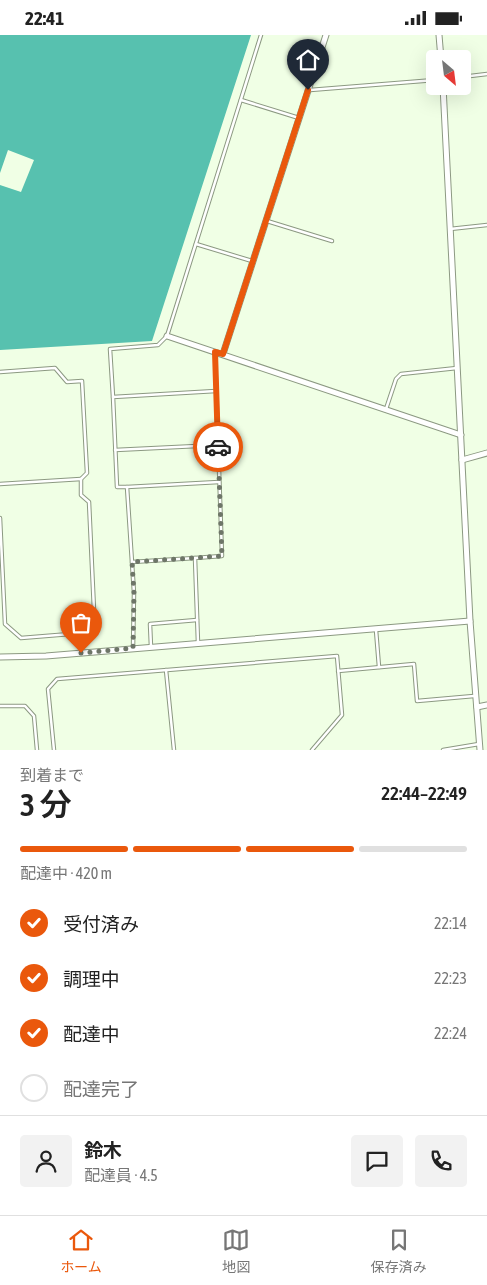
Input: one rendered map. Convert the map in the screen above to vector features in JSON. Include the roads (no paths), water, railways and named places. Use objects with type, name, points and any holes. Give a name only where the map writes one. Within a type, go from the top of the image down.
[{"type":"street","points":[[223,354],[326,35]]},
{"type":"street","points":[[439,35],[440,50]]},
{"type":"street","points":[[443,95],[470,621],[480,747]]},
{"type":"street","points":[[167,336],[461,435]]},
{"type":"street","points":[[462,460],[487,453]]},
{"type":"street","points":[[0,657],[151,647],[470,621]]},
{"type":"street","points":[[477,707],[487,705]]},
{"type":"lane","points":[[219,482],[117,487],[110,349],[158,345],[167,336],[261,35]]},
{"type":"lane","points":[[471,76],[487,74]]},
{"type":"lane","points":[[308,90],[426,81]]},
{"type":"lane","points":[[241,100],[299,118]]},
{"type":"lane","points":[[266,221],[332,241]]},
{"type":"lane","points":[[450,229],[487,225]]},
{"type":"lane","points":[[196,244],[253,261]]},
{"type":"lane","points":[[132,562],[222,556],[215,352]]},
{"type":"lane","points":[[0,372],[55,368],[67,382],[82,381],[87,473],[81,479],[0,484]]},
{"type":"lane","points":[[386,409],[396,379],[401,374],[457,368]]},
{"type":"lane","points":[[112,397],[216,391]]},
{"type":"lane","points":[[115,450],[218,445]]},
{"type":"lane","points":[[0,518],[5,624],[21,638],[95,632],[89,502],[81,495],[81,479]]},
{"type":"lane","points":[[128,487],[134,593],[133,648]]},
{"type":"lane","points":[[195,558],[198,643]]},
{"type":"lane","points":[[0,610],[5,610]]},
{"type":"lane","points":[[151,647],[150,624],[197,620]]},
{"type":"lane","points":[[376,629],[379,667]]},
{"type":"lane","points":[[54,750],[48,689],[57,679],[336,656],[342,715],[312,750]]},
{"type":"lane","points":[[338,671],[414,664],[417,701],[476,695]]},
{"type":"lane","points":[[166,670],[174,750]]},
{"type":"lane","points":[[0,707],[25,706],[34,716],[37,750]]},
{"type":"lane","points":[[443,750],[480,747]]},
{"type":"water","points":[[0,35],[251,35],[152,341],[0,350],[0,185],[21,192],[34,160],[8,150],[0,173]]}]
